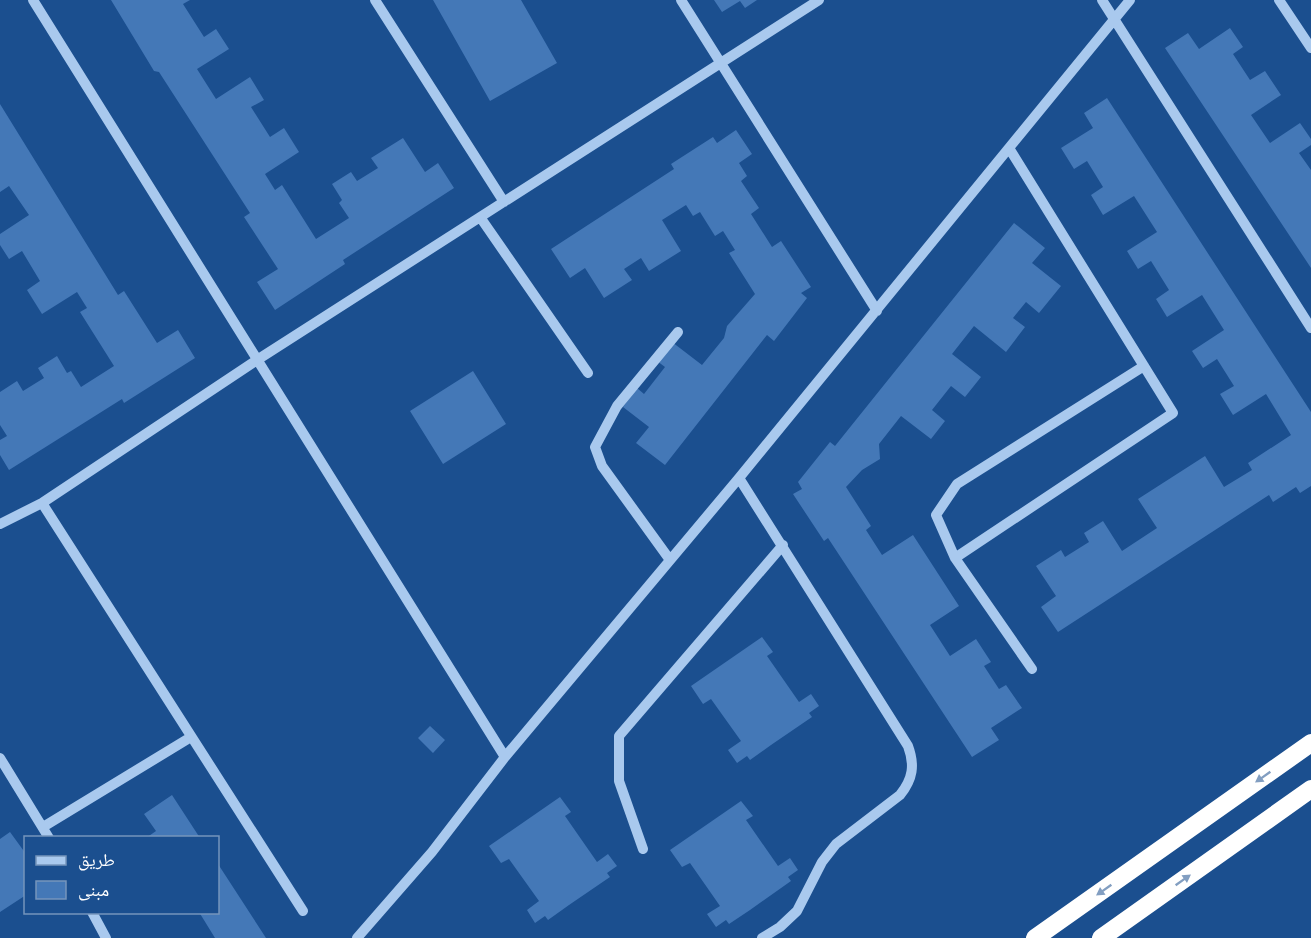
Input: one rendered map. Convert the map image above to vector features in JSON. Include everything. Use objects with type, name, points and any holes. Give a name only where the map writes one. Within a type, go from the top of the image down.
[{"type":"highway","points":[[1035,938],[1311,744]]},
{"type":"highway","points":[[1101,938],[1311,789]]},
{"type":"street","points":[[33,0],[505,757]]},
{"type":"street","points":[[375,0],[504,202]]},
{"type":"street","points":[[681,0],[877,310]]},
{"type":"street","points":[[0,524],[42,503],[257,360],[819,0]]},
{"type":"street","points":[[1102,0],[1311,328]]},
{"type":"street","points":[[357,938],[432,852],[505,757],[739,478],[1130,0]]},
{"type":"street","points":[[1279,0],[1311,48]]},
{"type":"street","points":[[956,558],[1173,413],[1010,148]]},
{"type":"street","points":[[480,217],[588,373]]},
{"type":"street","points":[[670,560],[602,466],[595,447],[617,406],[678,332]]},
{"type":"street","points":[[1032,669],[956,558],[936,514],[957,484],[1144,366]]},
{"type":"street","points":[[739,478],[908,746],[913,766],[907,786],[900,795],[836,844],[822,862],[797,911],[780,927],[762,938]]},
{"type":"street","points":[[42,503],[303,911]]},
{"type":"street","points":[[643,849],[620,781],[619,736],[783,545]]},
{"type":"street","points":[[43,827],[191,737]]},
{"type":"street","points":[[0,758],[48,836]]},
{"type":"street","points":[[93,914],[106,938]]},
{"type":"building","points":[[111,0],[190,0],[183,4],[204,37],[216,29],[229,49],[197,69],[216,99],[250,77],[264,100],[251,107],[270,137],[284,128],[299,152],[265,174],[275,190],[282,185],[316,239],[349,218],[339,203],[342,200],[332,184],[351,172],[357,181],[378,168],[371,158],[403,138],[425,172],[438,163],[454,188],[343,260],[345,264],[275,310],[257,282],[278,269],[244,217],[250,213],[159,72],[154,71]]},
{"type":"building","points":[[433,0],[521,0],[557,63],[490,101]]},
{"type":"building","points":[[714,0],[757,0],[745,8],[740,1],[722,12]]},
{"type":"building","points":[[1230,28],[1243,47],[1233,54],[1250,80],[1265,71],[1281,95],[1251,115],[1270,143],[1300,123],[1311,139],[1311,145],[1299,153],[1311,170],[1311,268],[1165,48],[1188,33],[1199,49]]},
{"type":"building","points":[[1107,98],[1311,412],[1311,486],[1300,493],[1296,487],[1273,502],[1269,495],[1058,632],[1041,607],[1056,596],[1036,566],[1061,550],[1065,557],[1089,542],[1084,533],[1103,521],[1122,551],[1157,528],[1138,499],[1205,456],[1224,487],[1252,470],[1248,463],[1291,435],[1266,394],[1233,415],[1220,394],[1234,386],[1217,359],[1203,368],[1192,351],[1224,330],[1202,295],[1167,317],[1156,299],[1169,290],[1151,261],[1138,269],[1127,251],[1157,232],[1134,196],[1103,215],[1091,195],[1103,187],[1087,161],[1074,169],[1061,148],[1093,128],[1084,113]]},
{"type":"building","points":[[0,104],[118,295],[124,291],[157,343],[178,330],[195,358],[124,403],[122,399],[9,470],[0,455],[0,440],[7,436],[0,425],[0,392],[17,381],[23,391],[44,378],[38,368],[57,356],[67,373],[71,371],[81,387],[114,366],[80,312],[87,308],[77,292],[42,314],[27,290],[40,281],[22,251],[9,259],[0,245],[0,234],[29,215],[9,186],[0,192]]},
{"type":"building","points":[[736,130],[752,154],[739,163],[747,176],[741,181],[759,208],[751,214],[772,247],[781,241],[811,287],[801,293],[807,298],[774,341],[767,335],[665,465],[636,443],[649,427],[623,407],[637,388],[644,394],[665,367],[657,361],[672,342],[702,365],[724,338],[727,326],[755,294],[729,253],[735,250],[723,231],[715,236],[700,212],[693,216],[686,205],[662,220],[681,251],[649,271],[641,258],[624,269],[632,280],[604,298],[585,268],[570,278],[551,249],[674,169],[671,164],[713,137],[717,143]]},
{"type":"building","points":[[1014,223],[1045,248],[1032,263],[1061,286],[1039,313],[1026,302],[1013,318],[1025,327],[1006,352],[974,326],[952,354],[981,377],[965,397],[951,386],[932,410],[945,421],[931,439],[901,416],[879,444],[880,459],[862,470],[846,487],[871,526],[866,530],[882,555],[913,535],[959,606],[930,625],[950,656],[976,639],[991,662],[984,666],[999,689],[1006,685],[1022,708],[991,728],[999,740],[972,757],[828,538],[824,541],[793,494],[802,489],[798,482],[830,442],[835,446]]},
{"type":"building","points":[[473,371],[506,424],[443,464],[410,411]]},
{"type":"building","points":[[762,637],[773,652],[767,656],[799,702],[811,694],[819,706],[809,713],[812,717],[750,760],[747,756],[737,763],[728,750],[741,741],[711,699],[703,704],[691,686]]},
{"type":"building","points":[[430,726],[445,740],[433,753],[418,738]]},
{"type":"building","points":[[172,795],[199,836],[149,836],[156,831],[144,814]]},
{"type":"building","points":[[560,797],[571,812],[565,816],[597,862],[608,854],[617,866],[607,873],[610,877],[548,920],[545,916],[535,923],[527,910],[539,901],[509,859],[501,863],[489,846]]},
{"type":"building","points":[[741,801],[753,816],[746,820],[778,866],[790,858],[798,870],[788,877],[791,881],[750,910],[729,924],[726,920],[716,927],[707,914],[720,906],[690,863],[682,867],[670,850]]},
{"type":"building","points":[[10,832],[24,851],[24,896],[0,912],[0,839]]},
{"type":"building","points":[[219,866],[266,938],[215,938],[200,914],[219,914]]}]
